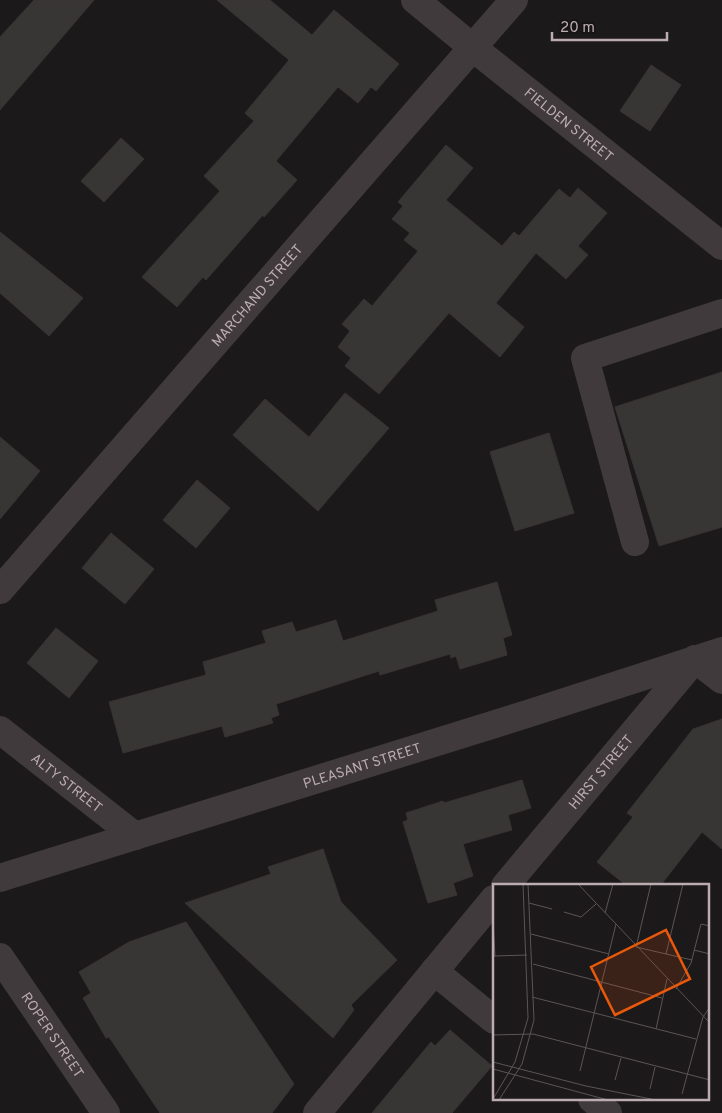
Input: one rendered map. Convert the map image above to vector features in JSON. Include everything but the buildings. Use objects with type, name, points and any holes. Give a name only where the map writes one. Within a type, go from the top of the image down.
[{"type":"street","name":"FIELDEN STREET","points":[[415,0],[472,48],[722,246]]},
{"type":"street","name":"MARCHAND STREET","points":[[0,590],[514,0]]},
{"type":"street","points":[[635,542],[585,358],[722,313]]},
{"type":"street","name":"PLEASANT STREET","points":[[0,878],[508,720],[722,651]]},
{"type":"street","points":[[695,659],[722,680]]},
{"type":"street","name":"HIRST STREET","points":[[508,884],[695,659]]},
{"type":"street","name":"ALTY STREET","points":[[0,730],[135,836]]},
{"type":"street","points":[[317,1113],[493,900]]},
{"type":"street","name":"ROPER STREET","points":[[0,957],[106,1113]]},
{"type":"street","points":[[434,971],[493,1019]]},
{"type":"street","points":[[593,1100],[608,1113]]}]
